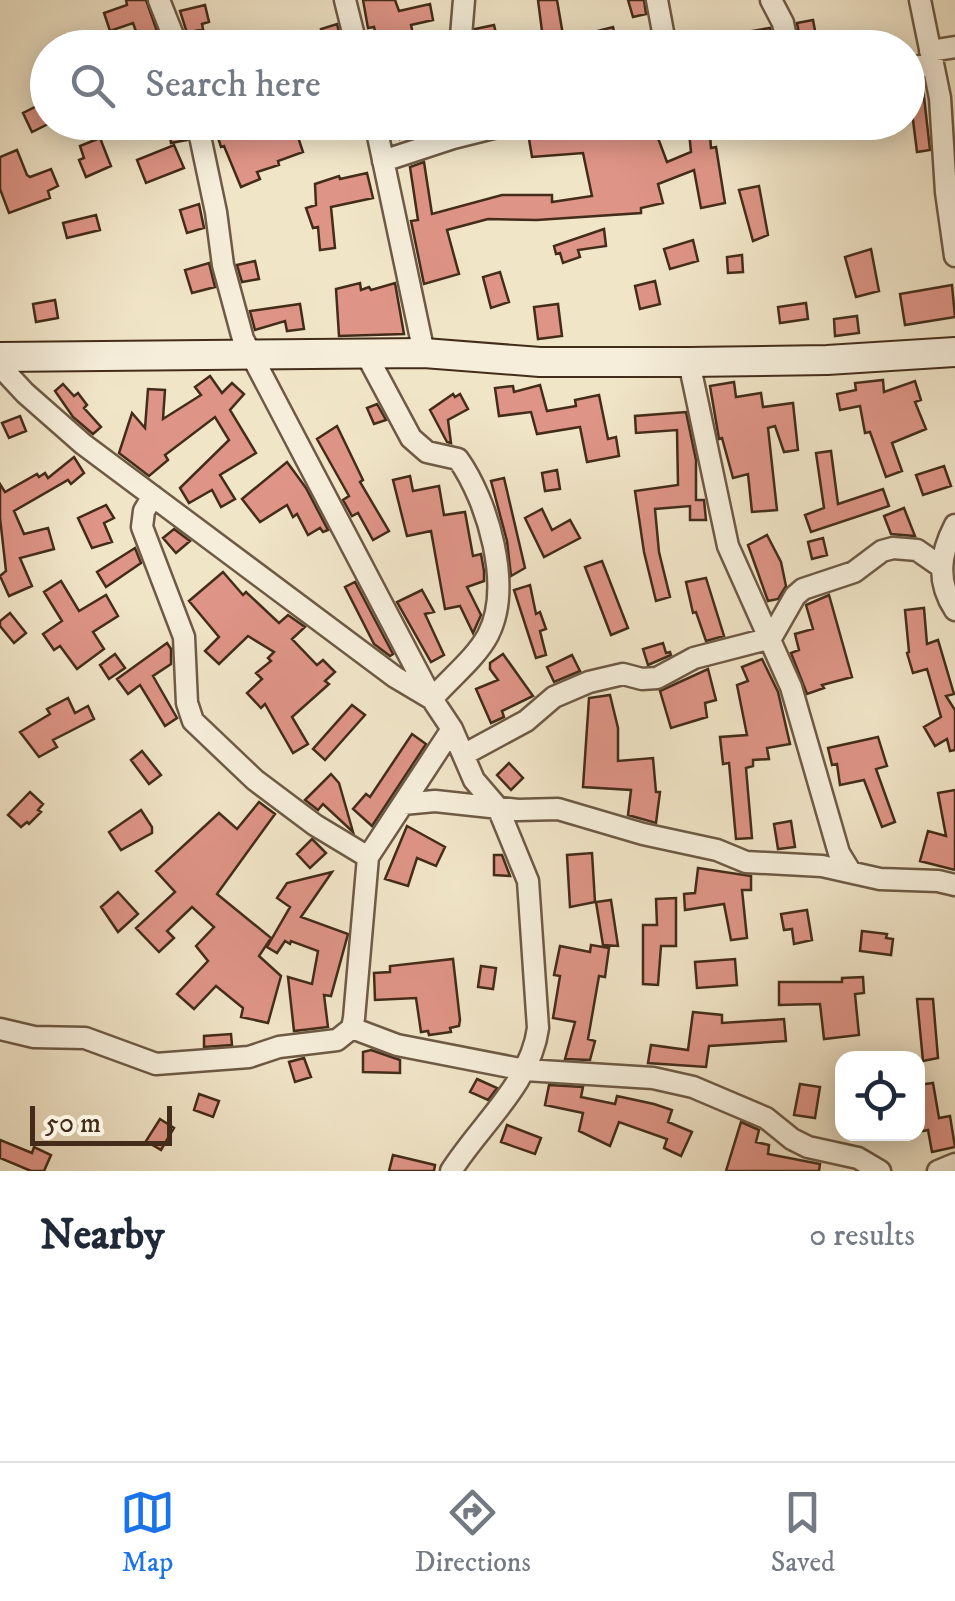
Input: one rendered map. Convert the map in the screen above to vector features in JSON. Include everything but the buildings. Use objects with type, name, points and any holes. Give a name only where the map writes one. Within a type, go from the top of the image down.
[{"type":"street","points":[[159,0],[171,30]]},
{"type":"street","points":[[344,0],[352,30]]},
{"type":"street","points":[[462,30],[464,0]]},
{"type":"street","points":[[657,0],[663,30]]},
{"type":"street","points":[[771,0],[784,30]]},
{"type":"street","points":[[920,0],[940,98],[955,256]]},
{"type":"street","points":[[925,60],[955,48]]},
{"type":"street","points":[[201,140],[223,265],[250,354],[432,699],[452,729],[474,780],[498,808],[528,882],[538,1028],[535,1050],[525,1070],[451,1171]]},
{"type":"street","points":[[379,140],[424,354]]},
{"type":"street","points":[[383,161],[440,140]]},
{"type":"street","points":[[0,357],[424,354],[540,362],[689,362],[828,360],[955,352]]},
{"type":"street","points":[[366,354],[411,438],[427,452],[458,459],[467,471],[490,528],[500,598],[487,636],[432,699]]},
{"type":"street","points":[[689,362],[728,546],[772,638],[811,748],[839,852],[850,871]]},
{"type":"street","points":[[0,366],[83,444],[395,676],[432,699]]},
{"type":"street","points":[[153,496],[144,510],[142,527],[184,638],[187,703],[193,722],[255,780],[315,825],[368,857]]},
{"type":"street","points":[[955,525],[940,566],[955,610]]},
{"type":"street","points":[[464,754],[526,721],[554,697],[588,682],[623,674],[657,678],[694,658],[772,638],[803,588],[854,572],[892,548],[917,550],[940,566]]},
{"type":"street","points":[[0,1029],[34,1037],[84,1038],[156,1064],[249,1057],[279,1047],[337,1040],[352,1028],[368,857],[452,729]]},
{"type":"street","points":[[402,804],[435,801],[558,809],[717,850],[746,862],[822,866],[880,878],[938,880],[955,885]]},
{"type":"street","points":[[352,1028],[398,1045],[525,1070],[653,1078],[693,1087],[766,1118],[808,1147],[858,1158],[880,1171]]},
{"type":"street","points":[[938,1171],[955,1164]]}]
